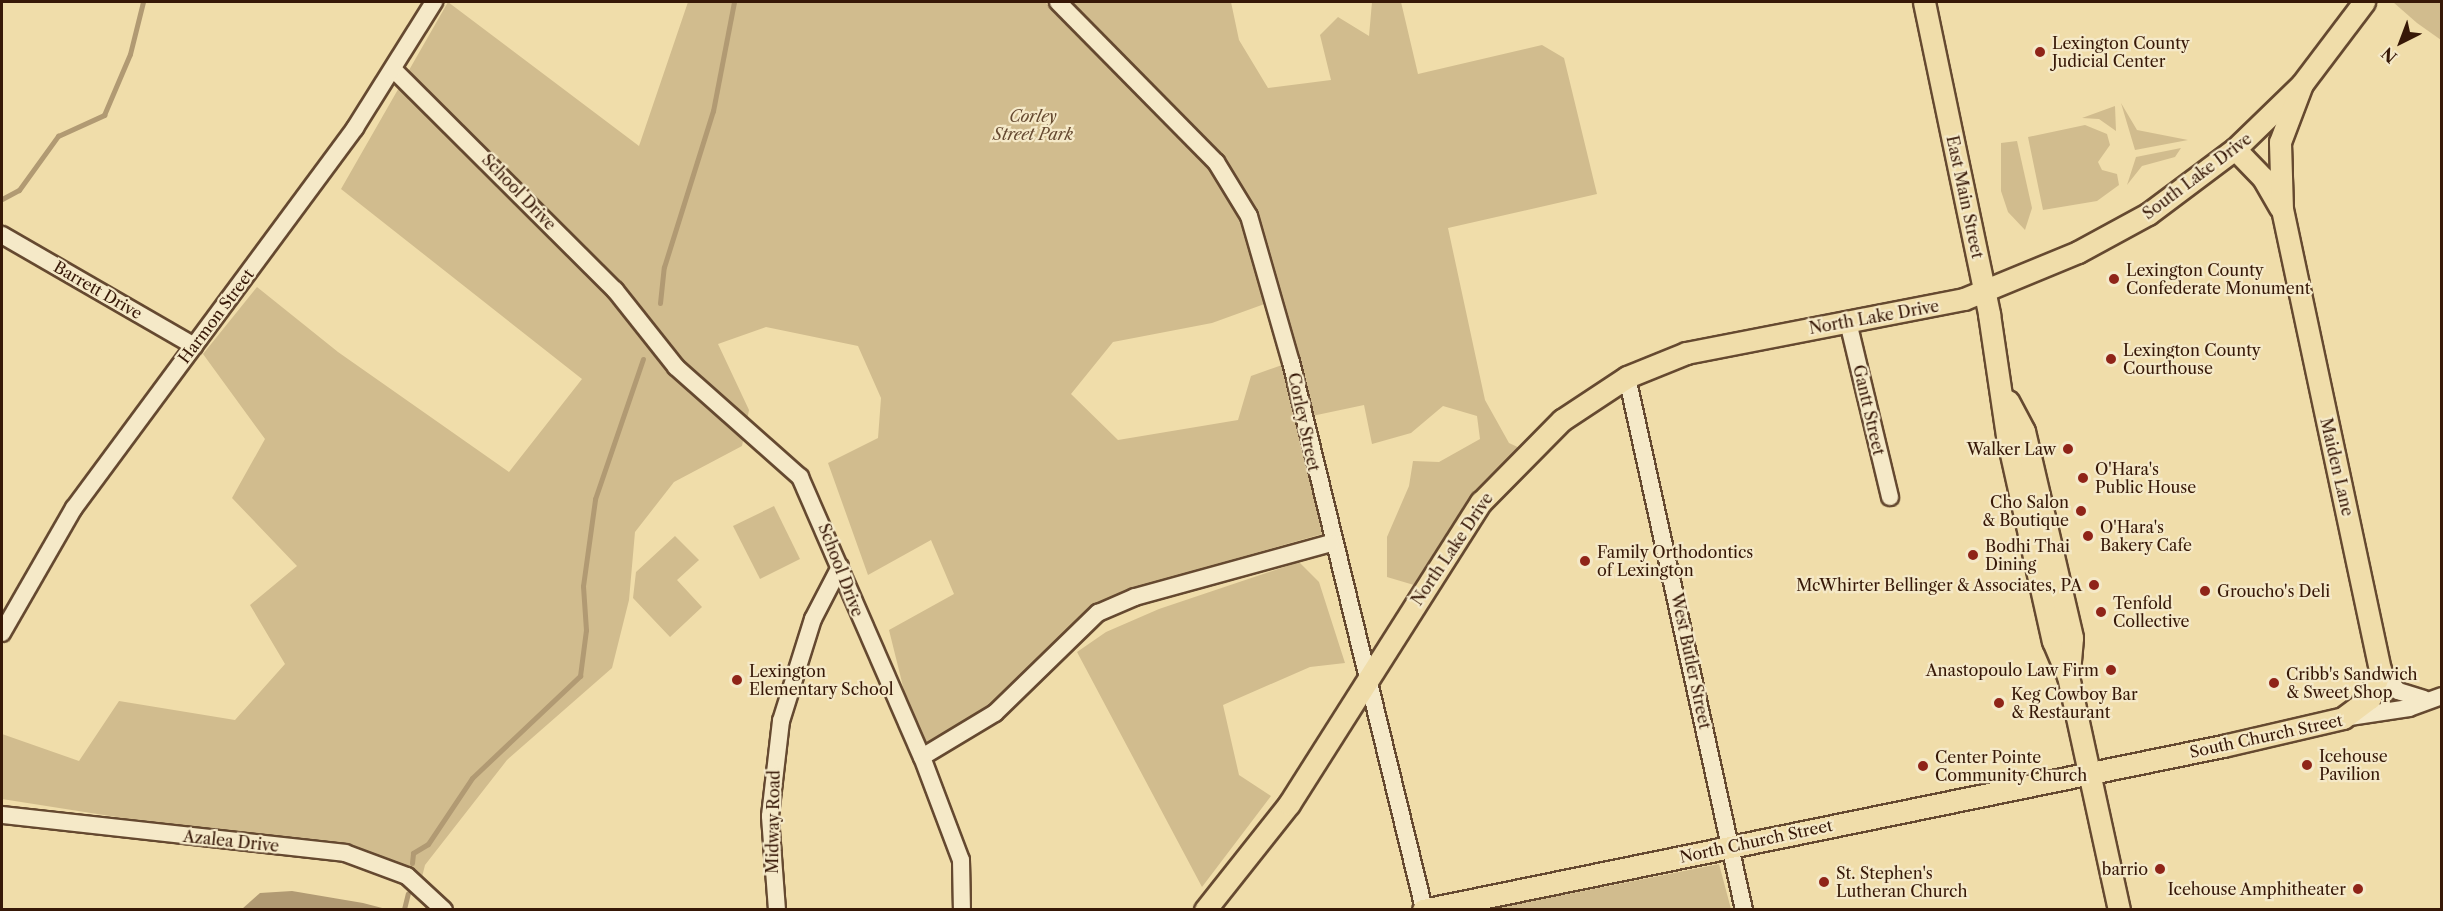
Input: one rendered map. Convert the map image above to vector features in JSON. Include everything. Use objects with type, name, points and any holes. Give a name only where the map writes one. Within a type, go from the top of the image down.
[{"type":"main road","name":"East Main Street","points":[[1924,2],[1985,293],[2003,392],[2024,431],[2072,638],[2068,676],[2119,909]]},
{"type":"main road","name":"South Lake Drive","points":[[1985,293],[2122,229],[2235,149],[2302,84],[2364,2]]},
{"type":"main road","name":"Maiden Lane","points":[[2302,84],[2280,142],[2282,210],[2380,670]]},
{"type":"main road","name":"Maiden Lane","points":[[2235,149],[2263,178],[2282,210]]},
{"type":"main road","name":"North Lake Drive","points":[[1205,909],[1253,855],[1365,684],[1454,540],[1505,474],[1562,420],[1627,377],[1717,345],[1848,322],[1985,293]]},
{"type":"main road","points":[[2343,718],[2374,693],[2380,670]]},
{"type":"main road","name":"South Church Street","points":[[2089,774],[2343,718]]},
{"type":"main road","name":"North Church Street","points":[[1424,909],[1730,845],[2089,774]]},
{"type":"street","name":"Harmon Street","points":[[2,633],[74,508],[394,70],[434,2]]},
{"type":"street","name":"Corley Street","points":[[1058,2],[1216,162],[1249,216],[1291,363],[1365,684],[1424,909]]},
{"type":"street","name":"School Drive","points":[[394,70],[615,290],[683,374],[787,460],[810,492],[922,758]]},
{"type":"street","name":"Barrett Drive","points":[[2,235],[194,346]]},
{"type":"street","name":"Gantt Street","points":[[1848,322],[1890,497]]},
{"type":"street","name":"West Butler Street","points":[[1627,377],[1744,909]]},
{"type":"street","points":[[962,909],[961,860],[922,758],[994,713],[1098,613],[1135,597],[1331,543]]},
{"type":"street","name":"Midway Road","points":[[777,909],[770,816],[781,721],[813,619],[840,567]]},
{"type":"street","points":[[2380,670],[2398,691],[2424,699]]},
{"type":"street","name":"South Church Street","points":[[2343,718],[2409,708],[2424,699],[2442,696]]},
{"type":"street","name":"Azalea Drive","points":[[2,815],[345,853],[407,876],[444,909]]},
{"type":"green space","name":"Corley Street Park","points":[[448,2],[639,146],[688,2],[1045,2],[1230,187],[1270,302],[1212,323],[1113,342],[1071,394],[1118,440],[1238,420],[1251,376],[1285,364],[1322,534],[1132,588],[989,711],[919,751],[889,630],[954,594],[931,540],[868,575],[828,463],[878,438],[881,398],[858,346],[766,327],[718,344],[749,410],[742,446],[674,482],[635,532],[629,600],[612,668],[507,760],[425,865],[420,885],[345,853],[2,799],[2,734],[79,761],[119,701],[235,720],[285,664],[250,605],[297,566],[232,498],[265,439],[203,354],[257,287],[338,352],[509,472],[582,379],[341,189]]},
{"type":"green space","points":[[1068,2],[1231,2],[1239,40],[1268,88],[1331,80],[1320,35],[1338,17],[1369,36],[1372,2],[1401,2],[1418,74],[1542,45],[1564,58],[1597,194],[1448,228],[1485,400],[1509,443],[1526,451],[1424,588],[1387,577],[1387,537],[1409,486],[1413,461],[1439,462],[1480,439],[1477,416],[1443,406],[1411,433],[1372,444],[1364,405],[1312,416],[1264,246],[1198,136]]},
{"type":"green space","points":[[2393,2],[2441,2],[2441,40],[2417,23]]},
{"type":"green space","points":[[2121,103],[2137,130],[2188,140],[2135,150]]},
{"type":"green space","points":[[2115,106],[2116,131],[2099,119],[2082,118]]},
{"type":"green space","points":[[2085,125],[2107,134],[2110,145],[2098,162],[2102,170],[2117,174],[2119,185],[2097,201],[2043,210],[2028,137]]},
{"type":"green space","points":[[2017,141],[2032,208],[2025,230],[2008,212],[2001,191],[2001,143]]},
{"type":"green space","points":[[2181,148],[2175,157],[2142,166],[2127,185],[2136,157]]},
{"type":"green space","points":[[774,506],[800,559],[760,579],[733,526]]},
{"type":"green space","points":[[675,536],[699,560],[677,580],[702,607],[670,637],[633,598],[636,572]]},
{"type":"green space","points":[[1299,562],[1319,582],[1345,663],[1310,667],[1223,705],[1239,775],[1271,796],[1202,887],[1077,652],[1106,632],[1159,609]]},
{"type":"green space","points":[[1719,864],[1731,909],[1493,909]]},
{"type":"shaded area","points":[[292,891],[386,909],[242,909],[260,893]]},
{"type":"waterway","points":[[2,199],[19,190],[58,136],[104,115],[130,54],[143,2]]},
{"type":"waterway","points":[[660,303],[664,267],[713,111],[734,2]]},
{"type":"waterway","points":[[412,863],[413,853],[428,844],[472,778],[580,676],[586,630],[583,586],[595,499],[643,359]]},
{"type":"waterway","points":[[404,909],[408,893]]},
{"type":"place","name":"Lexington County Judicial Center","points":[[2040,52]]},
{"type":"place","name":"Lexington County Confederate Monument","points":[[2114,279]]},
{"type":"place","name":"Lexington County Courthouse","points":[[2111,359]]},
{"type":"place","name":"Walker Law","points":[[2068,449]]},
{"type":"place","name":"O'Hara's Public House","points":[[2083,478]]},
{"type":"place","name":"Cho Salon & Boutique","points":[[2081,511]]},
{"type":"place","name":"O'Hara's Bakery Cafe","points":[[2088,536]]},
{"type":"place","name":"Bodhi Thai Dining","points":[[1973,555]]},
{"type":"place","name":"Family Orthodontics of Lexington","points":[[1585,561]]},
{"type":"place","name":"McWhirter Bellinger & Associates, PA","points":[[2094,585]]},
{"type":"place","name":"Groucho's Deli","points":[[2205,591]]},
{"type":"place","name":"Tenfold Collective","points":[[2101,612]]},
{"type":"place","name":"Anastopoulo Law Firm","points":[[2111,670]]},
{"type":"place","name":"Lexington Elementary School","points":[[737,680]]},
{"type":"place","name":"Cribb's Sandwich & Sweet Shop","points":[[2274,683]]},
{"type":"place","name":"Keg Cowboy Bar & Restaurant","points":[[1999,703]]},
{"type":"place","name":"Icehouse Pavilion","points":[[2307,765]]},
{"type":"place","name":"Center Pointe Community Church","points":[[1923,766]]},
{"type":"place","name":"barrio","points":[[2160,869]]},
{"type":"place","name":"St. Stephen's Lutheran Church","points":[[1824,882]]},
{"type":"place","name":"Icehouse Amphitheater","points":[[2358,889]]}]
